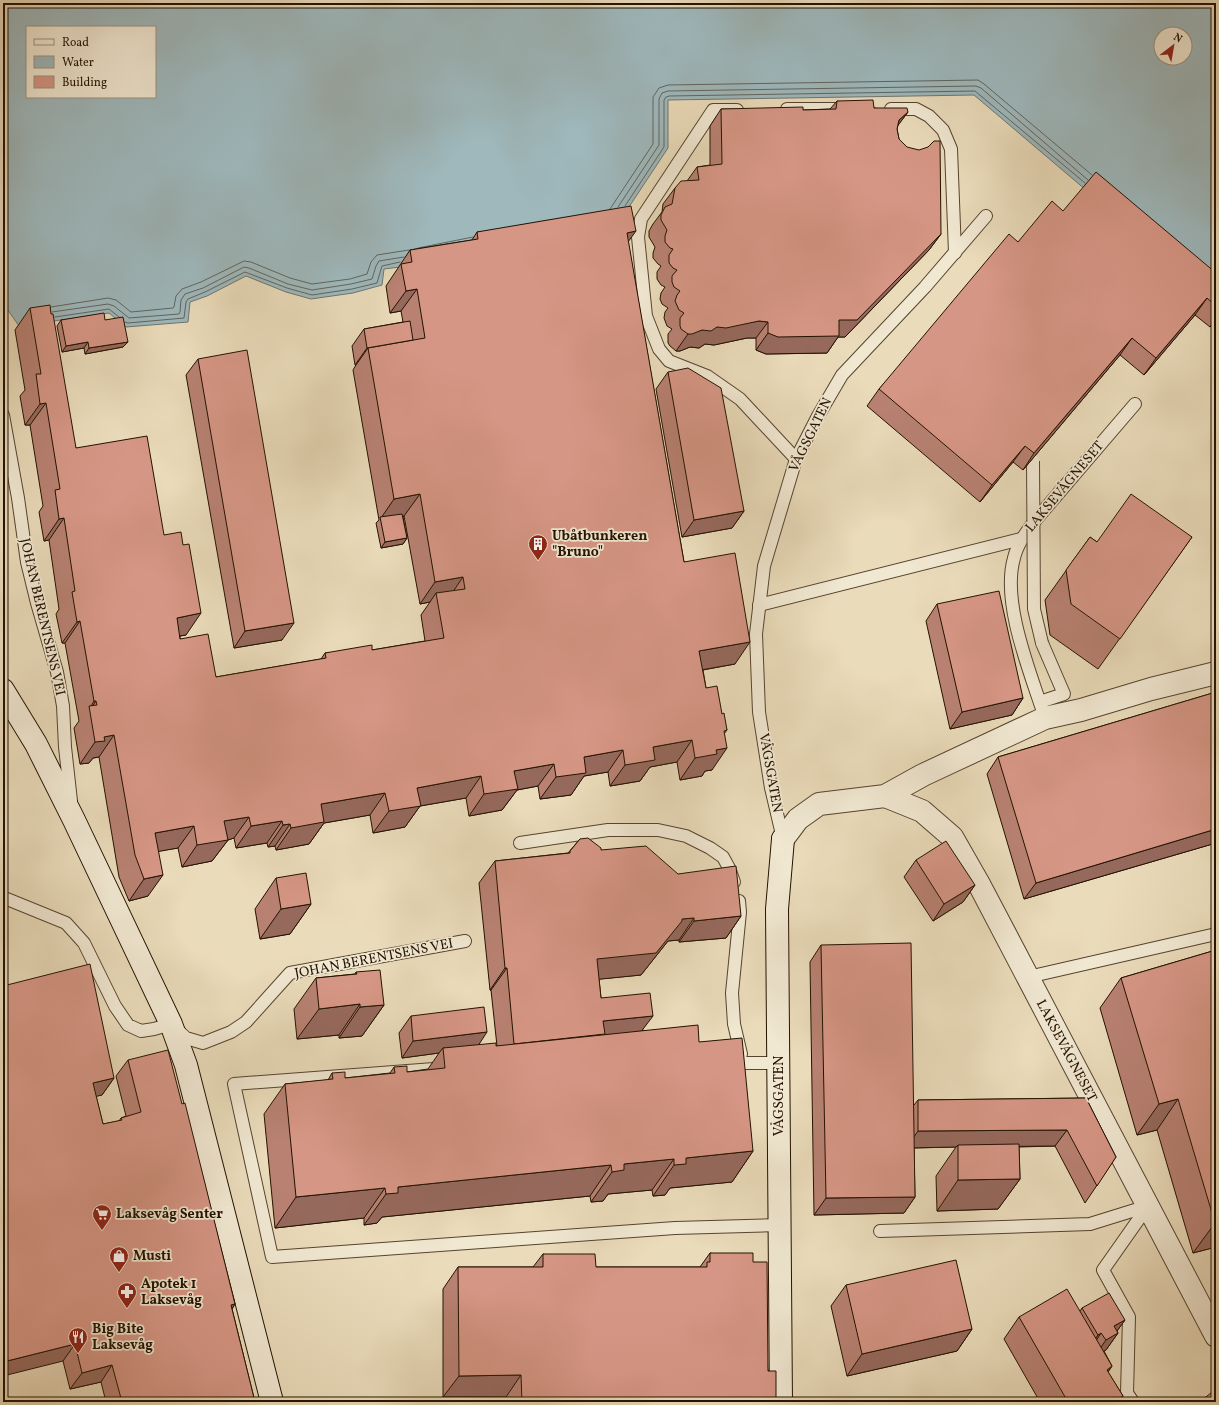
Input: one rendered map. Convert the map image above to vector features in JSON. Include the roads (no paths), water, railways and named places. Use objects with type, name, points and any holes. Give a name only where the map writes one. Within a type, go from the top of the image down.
[{"type":"street","name":"LAKSEVÅGNESET","points":[[783,839],[798,819],[819,804],[885,796],[1042,710],[1081,710],[1151,689],[1216,673]]},
{"type":"street","name":"JOHAN BERENTSENS VEI","points":[[3,690],[36,744],[74,820],[171,1024],[186,1065],[272,1402]]},
{"type":"street","name":"LAKSEVÅGNESET","points":[[885,796],[922,810],[952,837],[980,886],[1216,1336]]},
{"type":"street","name":"VÅGSGATEN","points":[[781,1402],[778,909],[783,839]]},
{"type":"lane","points":[[775,110],[854,109]]},
{"type":"lane","points":[[877,109],[916,109],[929,116],[943,130],[951,149],[955,252]]},
{"type":"lane","points":[[752,110],[713,110],[640,219],[638,237],[646,316],[659,349],[669,361],[707,376],[740,400],[796,459]]},
{"type":"lane","name":"VÅGSGATEN","points":[[783,839],[771,788],[759,712],[756,634],[764,566],[796,459],[818,416],[842,375],[925,287],[986,216]]},
{"type":"lane","name":"LAKSEVÅGNESET","points":[[1042,710],[1019,636],[1011,601],[1010,574],[1014,557],[1021,539],[1135,404]]},
{"type":"lane","name":"JOHAN BERENTSENS VEI","points":[[3,415],[17,491],[27,562],[56,672],[63,706],[64,747],[74,820]]},
{"type":"lane","points":[[1033,461],[1034,610],[1042,643],[1064,694],[1042,710]]},
{"type":"lane","points":[[760,605],[1021,539]]},
{"type":"lane","points":[[520,843],[608,830],[658,830],[686,836],[710,848],[723,857],[729,868],[737,890],[740,912],[732,993],[734,1024],[743,1063]]},
{"type":"lane","points":[[4,897],[66,923],[84,943],[115,1006],[128,1025],[141,1031],[171,1024]]},
{"type":"lane","points":[[1028,977],[1216,934]]},
{"type":"lane","name":"JOHAN BERENTSENS VEI","points":[[171,1024],[186,1038],[203,1044],[231,1032],[246,1022],[290,973],[465,941]]},
{"type":"lane","points":[[721,1047],[743,1063],[779,1063]]},
{"type":"lane","points":[[446,1068],[234,1084],[272,1257],[675,1228],[780,1225]]},
{"type":"lane","points":[[880,1231],[1090,1224],[1148,1206]]},
{"type":"lane","points":[[1132,1402],[1127,1393],[1129,1317],[1103,1270],[1148,1206]]},
{"type":"water","points":[[3,3],[1216,3],[1216,305],[1086,190],[974,95],[668,100],[668,148],[617,225],[408,266],[384,269],[382,285],[353,293],[311,299],[286,292],[246,276],[207,296],[190,302],[188,322],[126,327],[109,313],[19,326],[3,303]]},
{"type":"place","name":"Ubåtbunkeren \"Bruno\"","points":[[538,561]]},
{"type":"place","name":"Laksevåg Senter","points":[[102,1231]]},
{"type":"place","name":"Musti","points":[[119,1273]]},
{"type":"place","name":"Apotek 1 Laksevåg","points":[[127,1309]]},
{"type":"place","name":"Big Bite Laksevåg","points":[[78,1354]]}]
